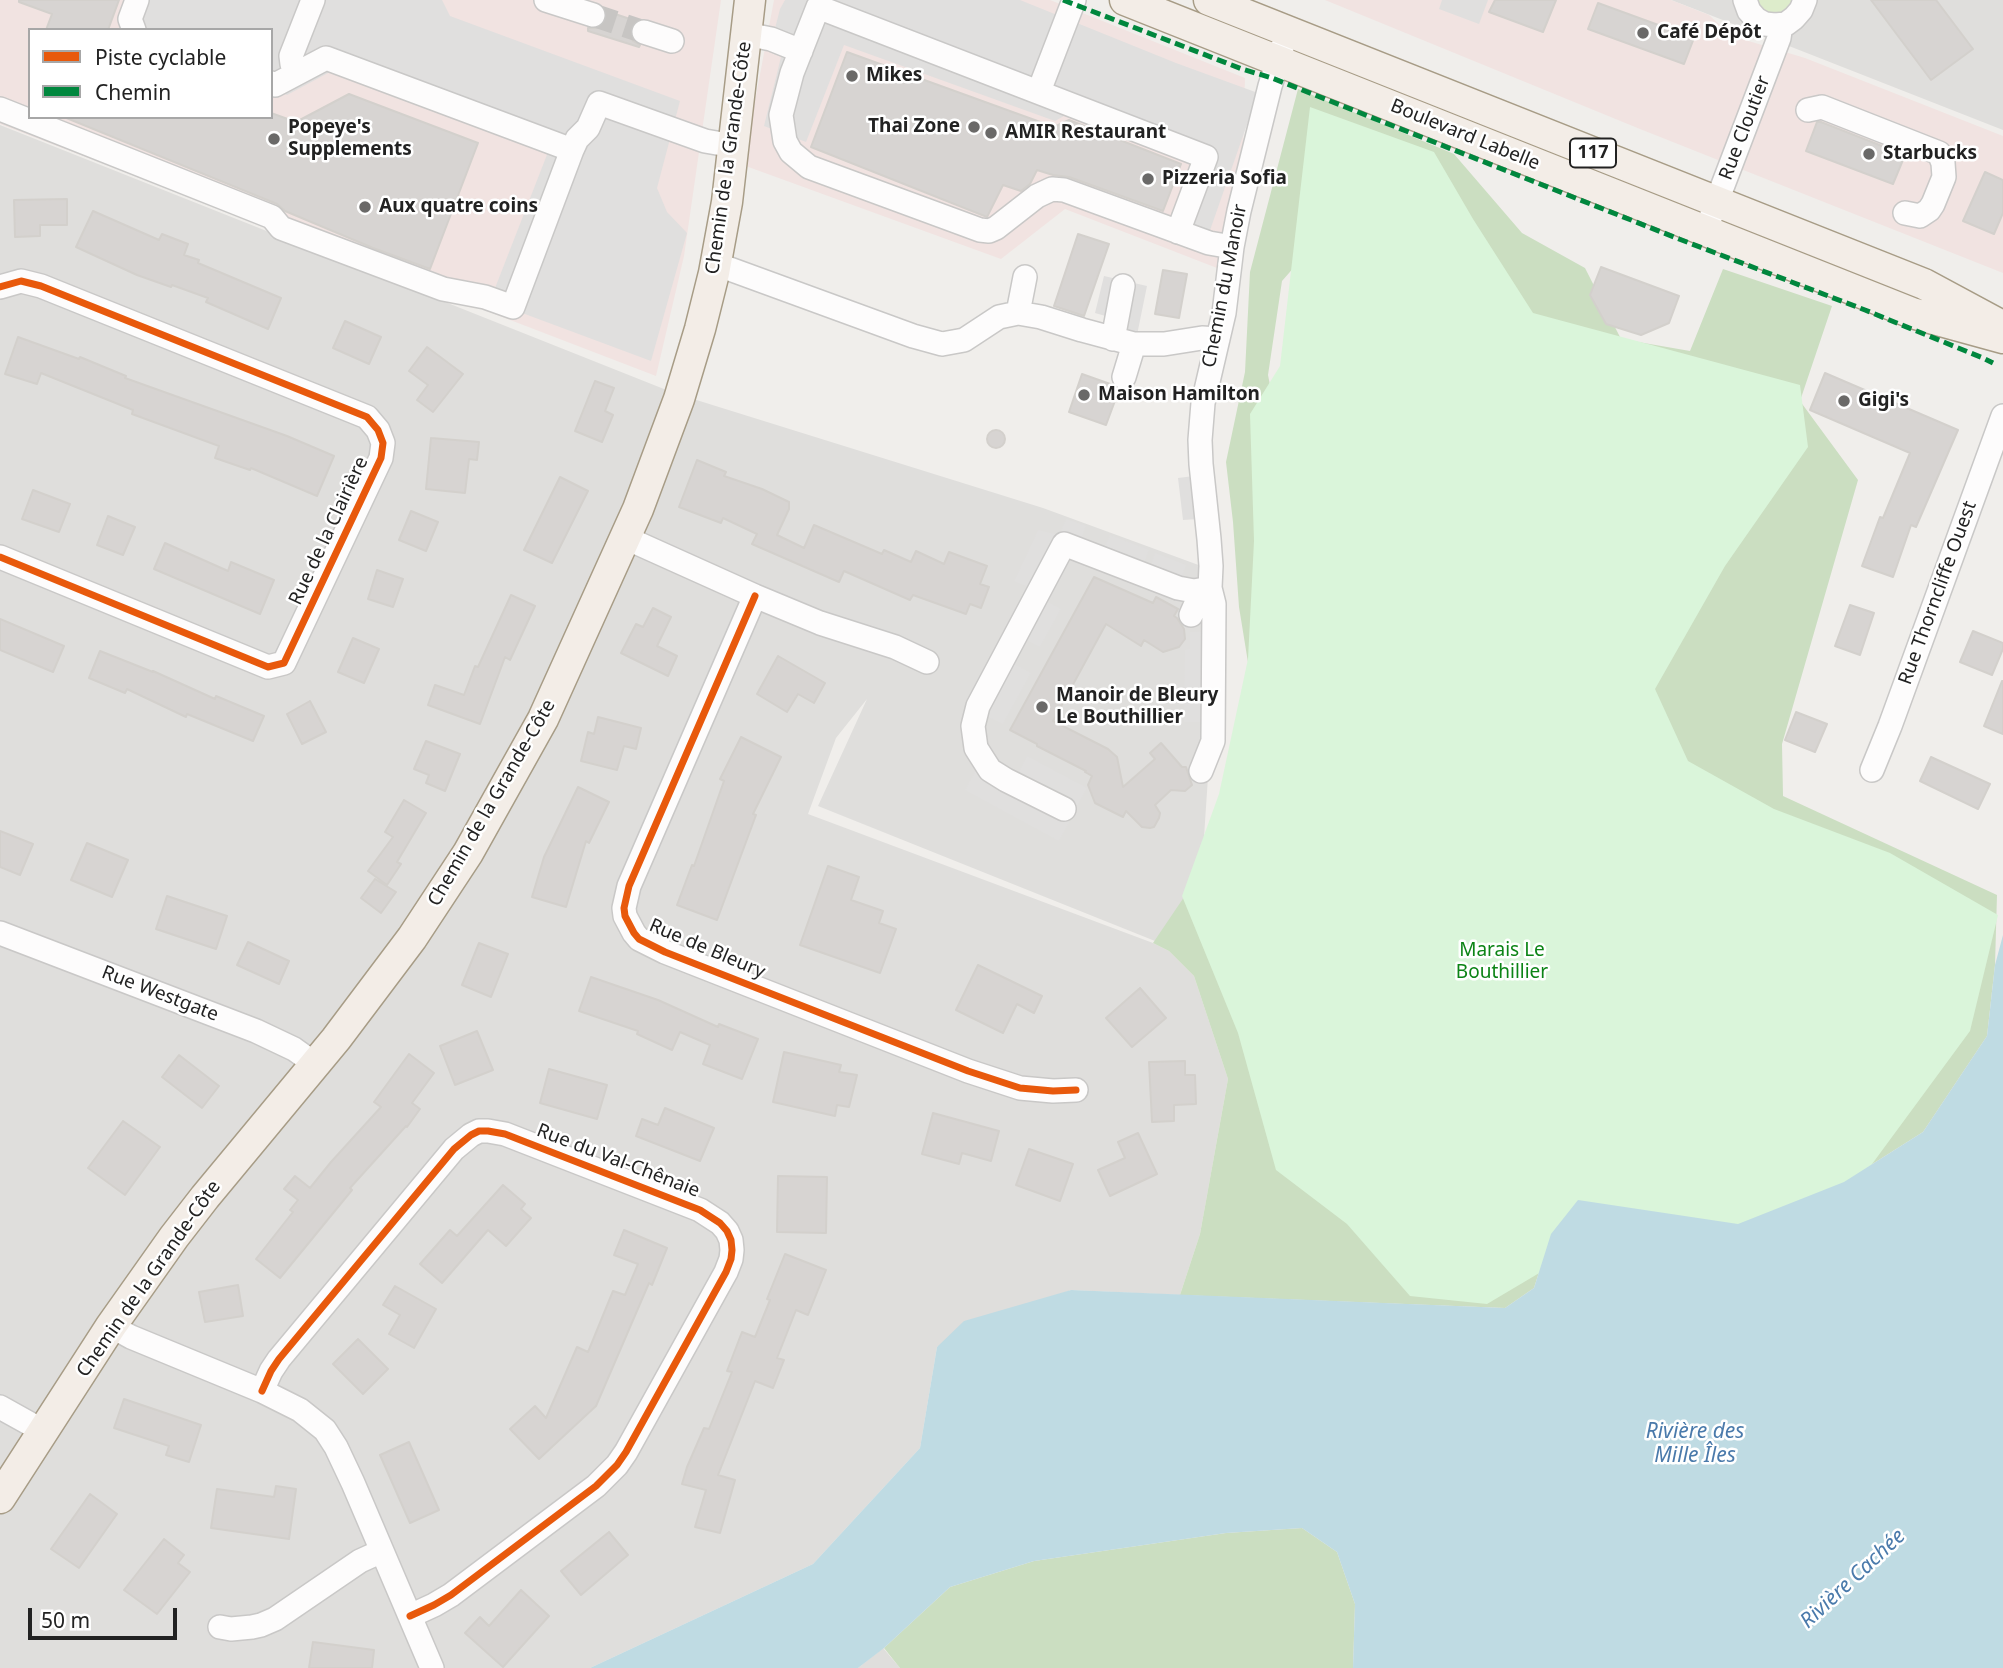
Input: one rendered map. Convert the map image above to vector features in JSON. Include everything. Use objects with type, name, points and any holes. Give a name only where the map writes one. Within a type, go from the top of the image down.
[{"type":"main road","name":"Chemin de la Grande-Côte","points":[[0,1498],[111,1326],[188,1219],[315,1064],[412,938],[490,815],[543,719],[626,538],[679,399],[708,299],[734,146],[750,0]]},
{"type":"main road","name":"Boulevard Labelle","points":[[1125,0],[1912,313],[2003,338]]},
{"type":"main road","name":"Boulevard Labelle","points":[[1209,0],[1924,284],[2003,327]]},
{"type":"street","points":[[133,28],[130,19],[137,0]]},
{"type":"street","points":[[297,73],[291,55],[313,0]]},
{"type":"street","points":[[547,0],[593,15]]},
{"type":"street","points":[[1040,92],[1074,0]]},
{"type":"street","points":[[1745,0],[1756,19],[1770,25],[1781,25]]},
{"type":"street","name":"Rue Cloutier","points":[[1705,230],[1779,38],[1781,25],[1794,18],[1805,0]]},
{"type":"street","points":[[1178,232],[1206,157],[818,8],[783,104],[781,127],[791,152],[809,167],[980,230],[989,231],[996,228],[1037,196],[1052,189],[1064,190],[1178,232],[1209,243],[1232,247]]},
{"type":"street","name":"Chemin du Manoir","points":[[1201,771],[1213,741],[1214,604],[1206,589],[1212,566],[1194,499],[1201,464],[1201,421],[1206,383],[1226,302],[1232,247],[1266,56],[1275,26]]},
{"type":"street","points":[[644,32],[672,41]]},
{"type":"street","points":[[746,34],[771,38],[801,51]]},
{"type":"street","points":[[273,84],[326,58],[572,150]]},
{"type":"street","points":[[0,109],[272,217],[281,228],[443,289],[485,297],[513,307],[572,150],[577,139],[589,128],[598,103],[705,141],[734,146]]},
{"type":"street","points":[[1808,110],[1822,107],[1938,153],[1943,163],[1944,177],[1933,204],[1920,216],[1905,213]]},
{"type":"street","points":[[716,264],[913,336],[942,344],[964,340],[999,317],[1018,313],[1123,341],[1164,344],[1202,338],[1218,339]]},
{"type":"street","points":[[1018,313],[1024,277]]},
{"type":"street","name":"Rue de la Clairière","points":[[0,287],[21,281],[41,286],[367,417],[379,430],[383,443],[381,458],[284,663],[268,667],[0,557]]},
{"type":"street","points":[[1123,286],[1124,377]]},
{"type":"street","name":"Rue Thorncliffe Ouest","points":[[1872,770],[1891,726],[2003,416]]},
{"type":"street","points":[[626,538],[755,596],[828,626],[895,647],[926,662]]},
{"type":"street","points":[[1064,809],[990,770],[976,748],[973,726],[978,705],[1064,544],[1174,587],[1185,590],[1206,589]]},
{"type":"street","points":[[1191,615],[1206,589]]},
{"type":"street","name":"Rue de Bleury","points":[[755,596],[629,886],[624,908],[634,933],[665,952],[968,1072],[1020,1088],[1076,1090]]},
{"type":"street","name":"Rue Westgate","points":[[0,933],[256,1031],[294,1049],[315,1064]]},
{"type":"street","name":"Rue du Val-Chênaie","points":[[262,1391],[279,1359],[454,1149],[480,1131],[505,1134],[700,1210],[727,1231],[732,1250],[726,1272],[617,1465],[596,1486],[451,1595],[410,1616]]},
{"type":"street","points":[[111,1326],[131,1337],[262,1391],[310,1416],[331,1437],[432,1668]]},
{"type":"street","points":[[0,1407],[43,1432]]},
{"type":"street","points":[[220,1628],[252,1627],[275,1619],[360,1561],[382,1550]]},
{"type":"shaded area","points":[[0,0],[721,0],[684,256],[656,376],[0,124]]},
{"type":"shaded area","points":[[138,0],[442,0],[450,16],[680,101],[657,188],[667,212],[687,233],[651,361],[490,301],[550,147],[345,64],[287,95],[273,89],[273,28],[131,28]]},
{"type":"shaded area","points":[[774,0],[1050,0],[1245,78],[1243,146],[1217,268],[1065,209],[1001,259],[743,165]]},
{"type":"shaded area","points":[[785,0],[1020,0],[1258,93],[1208,236],[1172,220],[1193,161],[1071,112],[1055,121],[844,45],[806,142],[764,126],[781,57],[769,52],[780,9]]},
{"type":"shaded area","points":[[1325,0],[1671,0],[1709,15],[1732,36],[1805,58],[2003,136],[2003,273],[1640,129]]},
{"type":"shaded area","points":[[1442,0],[1488,0],[1479,24],[1439,9]]},
{"type":"shaded area","points":[[1671,0],[2003,0],[2003,130],[1710,15]]},
{"type":"shaded area","points":[[0,125],[674,393],[1043,508],[1204,567],[1208,777],[1202,867],[1160,943],[818,806],[867,699],[836,738],[808,814],[1153,943],[1169,951],[1194,976],[1228,1079],[1200,1234],[1180,1295],[1071,1290],[937,1347],[920,1448],[813,1564],[590,1668],[0,1668]]},
{"type":"shaded area","points":[[1104,276],[1147,286],[1137,335],[1115,329],[1116,319],[1095,313]]},
{"type":"shaded area","points":[[1194,476],[1198,519],[1183,520],[1178,478]]},
{"type":"shaded area","points":[[1066,519],[1086,526],[1077,550],[1038,591],[1014,581],[1038,530],[1059,535]]},
{"type":"shaded area","points":[[1110,535],[1149,550],[1140,574],[1100,558]]},
{"type":"shaded area","points":[[1155,553],[1186,565],[1178,588],[1147,576]]},
{"type":"shaded area","points":[[1036,596],[1061,609],[1040,647],[1015,634]]},
{"type":"shaded area","points":[[1214,631],[1213,722],[1184,722],[1185,650],[1190,649],[1190,632]]},
{"type":"shaded area","points":[[1003,658],[1031,673],[1003,724],[976,711]]},
{"type":"shaded area","points":[[1027,756],[1087,788],[1078,805],[1070,812],[1067,819],[1069,823],[1059,841],[965,790],[982,759],[1013,783]]},
{"type":"shaded area","points":[[883,1648],[900,1668],[858,1668]]},
{"type":"green space","points":[[1757,0],[1792,0],[1784,11],[1773,14],[1762,9]]},
{"type":"green space","points":[[1298,89],[1454,154],[1522,233],[1585,268],[1621,339],[1690,351],[1723,269],[1832,306],[1800,401],[1858,480],[1782,744],[1783,796],[1997,895],[1995,965],[1987,1036],[1923,1132],[1844,1182],[1346,208],[1282,281],[1268,375],[1295,512],[1551,1234],[1534,1288],[1505,1308],[1180,1295],[1200,1234],[1228,1079],[1194,976],[1169,951],[1153,943],[1228,832],[1252,687],[1239,607],[1226,462],[1245,372],[1250,272]]},
{"type":"green space","name":"Marais Le Bouthillier","points":[[1310,107],[1434,152],[1533,313],[1800,385],[1808,447],[1725,566],[1655,689],[1688,761],[1774,809],[1890,853],[1998,915],[1970,1031],[1864,1175],[1779,1215],[1546,1269],[1487,1304],[1410,1296],[1347,1224],[1276,1170],[1238,1033],[1182,896],[1219,794],[1248,659],[1254,541],[1250,414],[1280,366]]},
{"type":"green space","points":[[1302,1528],[1337,1552],[1355,1604],[1353,1668],[900,1668],[884,1648],[950,1587],[1034,1561],[1226,1533]]},
{"type":"water","name":"Rivière des Mille Îles","points":[[2003,935],[2003,1668],[1353,1668],[1355,1604],[1337,1552],[1302,1528],[1226,1533],[1034,1561],[950,1587],[884,1648],[858,1668],[590,1668],[813,1564],[920,1448],[937,1347],[964,1321],[1071,1290],[1505,1308],[1534,1288],[1551,1234],[1578,1200],[1738,1224],[1844,1182],[1923,1132],[1987,1036],[1995,965]]},
{"type":"building","points":[[119,0],[109,28],[47,28],[52,14],[19,2]]},
{"type":"building","points":[[1495,0],[1556,0],[1543,32],[1489,12]]},
{"type":"building","points":[[1871,0],[1936,0],[1973,49],[1931,80]]},
{"type":"building","points":[[1598,3],[1694,38],[1684,64],[1588,29]]},
{"type":"building","points":[[606,11],[636,21],[630,34],[639,47],[588,31],[588,28],[603,25]]},
{"type":"building","points":[[847,52],[1054,127],[1069,120],[1181,164],[1163,211],[1069,177],[1037,170],[1030,184],[1021,191],[1003,185],[987,217],[811,147]]},
{"type":"building","name":"Aux quatre coins","points":[[349,94],[478,143],[430,269],[373,248],[285,211],[277,204],[69,119],[273,119],[273,114],[296,122]]},
{"type":"building","points":[[1817,122],[1905,155],[1893,184],[1806,151]]},
{"type":"building","points":[[1985,172],[2003,180],[2003,213],[1994,234],[1963,221]]},
{"type":"building","points":[[67,199],[67,225],[40,225],[40,236],[15,237],[14,200]]},
{"type":"building","points":[[93,211],[159,240],[162,234],[188,244],[184,255],[281,298],[268,329],[206,302],[208,298],[137,275],[76,247]]},
{"type":"building","points":[[1078,234],[1109,244],[1084,316],[1054,306]]},
{"type":"building","points":[[1601,267],[1679,296],[1669,323],[1641,335],[1606,324],[1590,295]]},
{"type":"building","points":[[1163,270],[1187,274],[1179,318],[1155,314]]},
{"type":"building","points":[[345,321],[381,337],[369,364],[333,348]]},
{"type":"building","points":[[18,337],[79,359],[80,357],[126,376],[125,378],[287,436],[334,456],[317,496],[251,468],[250,470],[215,458],[219,446],[132,414],[133,410],[41,373],[37,384],[5,374]]},
{"type":"building","points":[[427,347],[463,374],[433,412],[417,400],[428,385],[409,371]]},
{"type":"building","points":[[1825,373],[1958,430],[1916,527],[1911,525],[1893,577],[1862,566],[1880,517],[1883,518],[1910,453],[1810,410]]},
{"type":"building","points":[[1082,374],[1113,385],[1119,390],[1106,425],[1069,412]]},
{"type":"building","points":[[595,381],[614,388],[605,411],[613,415],[602,442],[575,431]]},
{"type":"building","points":[[992,430],[1000,430],[1005,439],[1003,446],[992,448],[987,443],[987,435]]},
{"type":"building","points":[[431,438],[479,442],[477,460],[469,459],[465,493],[426,489]]},
{"type":"building","points":[[697,460],[726,472],[724,476],[789,502],[789,509],[777,535],[804,548],[814,525],[882,554],[884,550],[911,562],[916,551],[944,564],[949,552],[987,566],[980,584],[989,587],[981,608],[970,604],[966,614],[913,595],[910,600],[844,571],[839,582],[752,544],[757,534],[723,518],[721,523],[679,507]]},
{"type":"building","points":[[560,477],[588,491],[552,563],[524,550]]},
{"type":"building","points":[[33,490],[70,504],[59,532],[22,519]]},
{"type":"building","points":[[411,511],[438,522],[426,551],[399,540]]},
{"type":"building","points":[[108,516],[135,527],[123,555],[97,545]]},
{"type":"building","points":[[165,543],[228,571],[231,562],[274,580],[260,614],[154,569]]},
{"type":"building","points":[[377,570],[403,579],[393,607],[368,599]]},
{"type":"building","name":"Manoir de Bleury Le Bouthillier","points":[[1094,577],[1153,603],[1156,597],[1178,609],[1174,616],[1184,629],[1185,639],[1179,647],[1163,652],[1144,640],[1141,646],[1106,624],[1053,721],[1108,749],[1117,757],[1123,787],[1155,759],[1150,753],[1161,743],[1182,767],[1186,767],[1192,785],[1185,791],[1171,790],[1155,805],[1160,813],[1159,818],[1154,827],[1150,828],[1142,827],[1126,811],[1123,817],[1095,803],[1088,785],[1092,776],[1010,730]]},
{"type":"building","points":[[511,595],[535,606],[510,660],[505,657],[480,724],[428,705],[435,685],[464,695],[475,666],[478,667]]},
{"type":"building","points":[[1850,605],[1874,613],[1860,655],[1835,646]]},
{"type":"building","points":[[653,608],[671,617],[657,646],[677,656],[668,676],[621,653],[636,624],[643,627]]},
{"type":"building","points":[[0,619],[64,646],[53,672],[0,650]]},
{"type":"building","points":[[1973,631],[2003,643],[1992,675],[1960,662]]},
{"type":"building","points":[[353,638],[379,649],[364,683],[338,672]]},
{"type":"building","points":[[100,651],[215,699],[216,696],[264,716],[253,741],[187,714],[186,717],[127,689],[125,693],[89,678]]},
{"type":"building","points":[[778,656],[825,683],[814,703],[798,694],[787,712],[757,694]]},
{"type":"building","points":[[2003,681],[2003,734],[1984,726]]},
{"type":"building","points":[[310,701],[326,732],[302,744],[287,714]]},
{"type":"building","points":[[1796,712],[1827,724],[1815,752],[1785,740]]},
{"type":"building","points":[[598,717],[641,728],[636,749],[624,746],[617,770],[581,761],[588,732],[594,734]]},
{"type":"building","points":[[741,737],[781,757],[753,814],[756,815],[717,920],[677,905],[724,781],[720,779]]},
{"type":"building","points":[[426,741],[460,754],[445,791],[426,783],[429,775],[414,769]]},
{"type":"building","points":[[1931,757],[1990,784],[1978,809],[1920,781]]},
{"type":"building","points":[[578,787],[609,802],[589,843],[586,841],[566,907],[532,897],[544,857]]},
{"type":"building","points":[[404,800],[426,813],[397,862],[401,864],[387,885],[368,871],[393,837],[385,832]]},
{"type":"building","points":[[0,831],[33,844],[20,875],[0,867]]},
{"type":"building","points":[[87,843],[128,860],[112,897],[71,880]]},
{"type":"building","points":[[828,866],[859,877],[851,900],[883,911],[879,923],[896,929],[880,973],[800,945]]},
{"type":"building","points":[[375,879],[396,892],[381,913],[361,898]]},
{"type":"building","points":[[167,896],[227,916],[216,949],[156,929]]},
{"type":"building","points":[[248,942],[289,961],[279,984],[237,965]]},
{"type":"building","points":[[479,943],[508,954],[491,997],[462,985]]},
{"type":"building","points":[[978,965],[1042,996],[1034,1013],[1017,1004],[1003,1033],[956,1010]]},
{"type":"building","points":[[591,977],[658,1000],[718,1027],[719,1024],[758,1039],[742,1079],[703,1064],[710,1045],[680,1032],[672,1050],[637,1034],[638,1031],[579,1011]]},
{"type":"building","points":[[1140,988],[1166,1018],[1132,1047],[1106,1018]]},
{"type":"building","points":[[477,1031],[493,1070],[455,1085],[440,1046]]},
{"type":"building","points":[[784,1052],[841,1065],[839,1072],[857,1075],[849,1107],[837,1105],[835,1116],[773,1102]]},
{"type":"building","points":[[409,1054],[434,1073],[412,1103],[420,1109],[407,1127],[350,1188],[352,1190],[280,1278],[256,1259],[293,1212],[290,1210],[298,1200],[284,1189],[295,1176],[310,1188],[381,1107],[374,1102]]},
{"type":"building","points":[[179,1055],[219,1086],[202,1108],[162,1077]]},
{"type":"building","points":[[1185,1061],[1185,1075],[1195,1075],[1196,1104],[1174,1105],[1174,1121],[1152,1122],[1149,1062]]},
{"type":"building","points":[[549,1069],[607,1085],[597,1119],[540,1103]]},
{"type":"building","points":[[665,1108],[714,1128],[700,1161],[636,1136],[642,1119],[658,1125]]},
{"type":"building","points":[[933,1113],[999,1131],[991,1161],[962,1153],[959,1164],[922,1154]]},
{"type":"building","points":[[123,1121],[160,1147],[125,1195],[88,1168]]},
{"type":"building","points":[[1138,1133],[1157,1174],[1110,1196],[1098,1170],[1125,1158],[1118,1142]]},
{"type":"building","points":[[1029,1149],[1073,1164],[1060,1201],[1016,1185]]},
{"type":"building","points":[[778,1176],[827,1177],[826,1233],[777,1232]]},
{"type":"building","points":[[503,1185],[525,1204],[521,1209],[531,1218],[506,1246],[488,1230],[442,1283],[420,1264],[450,1230],[457,1236]]},
{"type":"building","points":[[624,1230],[667,1248],[596,1406],[539,1459],[510,1429],[535,1406],[546,1418],[577,1347],[588,1352],[613,1291],[625,1295],[638,1264],[614,1255]]},
{"type":"building","points":[[785,1254],[826,1270],[808,1315],[796,1310],[777,1358],[784,1360],[773,1388],[755,1381],[718,1475],[735,1480],[720,1533],[695,1527],[706,1490],[682,1484],[687,1467],[704,1428],[709,1429],[732,1372],[727,1371],[742,1332],[755,1337]]},
{"type":"building","points":[[238,1285],[243,1316],[205,1322],[199,1292]]},
{"type":"building","points":[[395,1286],[436,1309],[414,1348],[389,1334],[400,1315],[383,1305]]},
{"type":"building","points":[[358,1339],[388,1369],[363,1394],[333,1364]]},
{"type":"building","points":[[124,1399],[201,1425],[189,1462],[166,1455],[169,1446],[114,1428]]},
{"type":"building","points":[[409,1442],[439,1510],[410,1523],[380,1455]]},
{"type":"building","points":[[276,1486],[296,1489],[289,1539],[211,1528],[217,1489],[274,1497]]},
{"type":"building","points":[[90,1494],[117,1514],[79,1568],[51,1549]]},
{"type":"building","points":[[609,1532],[628,1555],[581,1595],[561,1571]]},
{"type":"building","points":[[164,1539],[184,1555],[178,1563],[190,1572],[157,1614],[124,1590]]},
{"type":"building","points":[[521,1590],[549,1616],[503,1667],[465,1633],[480,1617],[489,1626]]},
{"type":"building","points":[[313,1642],[374,1650],[372,1668],[309,1668]]},
{"type":"tunnel","points":[[593,15],[644,32]]},
{"type":"marked path","points":[[1063,0],[1272,78],[1865,310],[1993,363]]},
{"type":"cycle path","points":[[0,287],[21,281],[41,286],[367,417],[378,430],[383,443],[381,458],[284,663],[268,667],[0,557]]},
{"type":"cycle path","points":[[755,596],[629,886],[624,908],[634,933],[639,939],[665,952],[968,1071],[1020,1088],[1076,1090]]},
{"type":"cycle path","points":[[262,1391],[279,1359],[454,1149],[479,1131],[505,1134],[700,1210],[727,1231],[732,1250],[726,1272],[617,1465],[596,1486],[451,1595],[410,1616]]},
{"type":"place","name":"Café Dépôt","points":[[1643,33]]},
{"type":"place","name":"Mikes","points":[[852,76]]},
{"type":"place","name":"Thai Zone","points":[[974,127]]},
{"type":"place","name":"AMIR Restaurant","points":[[991,133]]},
{"type":"place","name":"Popeye's Supplements","points":[[274,139]]},
{"type":"place","name":"Starbucks","points":[[1869,154]]},
{"type":"place","name":"Pizzeria Sofia","points":[[1148,179]]},
{"type":"place","name":"Aux quatre coins","points":[[365,207]]},
{"type":"place","name":"Maison Hamilton","points":[[1084,395]]},
{"type":"place","name":"Gigi's","points":[[1844,401]]},
{"type":"place","name":"Manoir de Bleury Le Bouthillier","points":[[1042,707]]},
{"type":"water label","name":"Rivière Cachée","points":[[1853,1579]]}]
